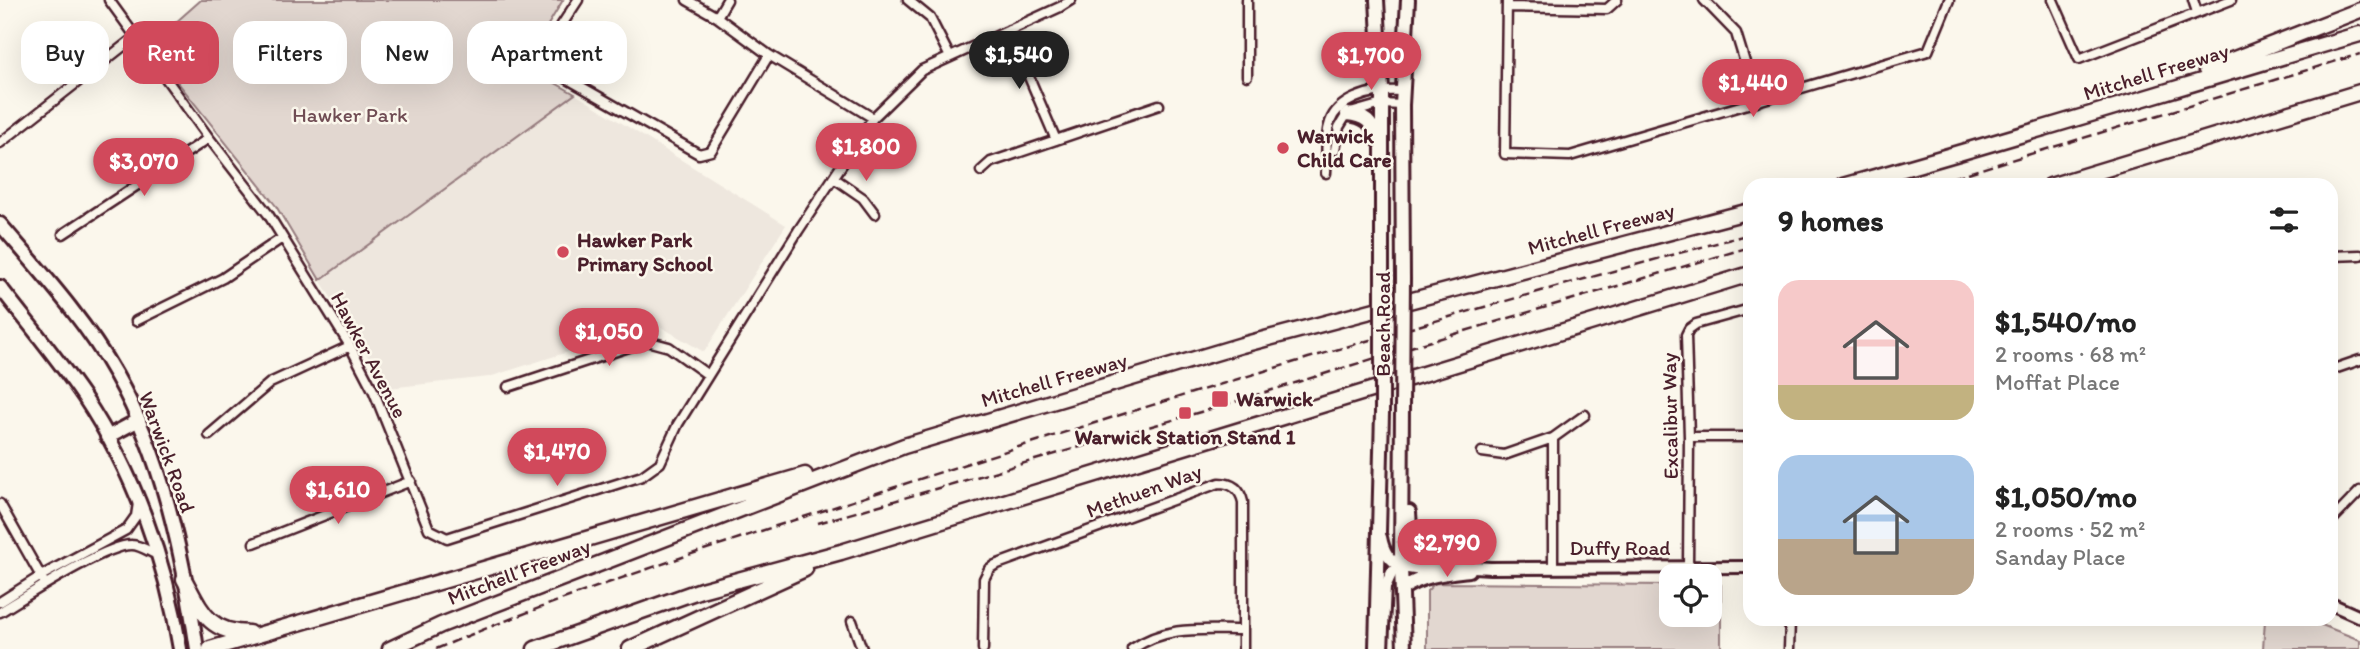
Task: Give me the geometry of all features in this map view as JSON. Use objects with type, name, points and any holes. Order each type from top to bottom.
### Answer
[{"type":"highway","points":[[2137,99],[2360,10]]},
{"type":"highway","name":"Mitchell Freeway","points":[[1872,178],[2360,34]]},
{"type":"highway","points":[[2076,178],[2358,93]]},
{"type":"highway","name":"Mitchell Freeway","points":[[390,649],[441,625],[904,446],[1242,345],[1743,213]]},
{"type":"highway","points":[[535,649],[701,590],[841,552],[1743,276]]},
{"type":"highway","points":[[210,649],[904,446]]},
{"type":"highway","points":[[630,649],[841,552]]},
{"type":"highway","points":[[184,579],[206,619],[233,632],[261,633]]},
{"type":"main road","name":"Beach Road","points":[[1376,649],[1382,413],[1382,90],[1377,0]]},
{"type":"main road","name":"Beach Road","points":[[1404,649],[1401,567],[1402,91],[1408,0]]},
{"type":"main road","points":[[1347,114],[1361,116],[1370,121],[1382,150]]},
{"type":"main road","name":"Warwick Road","points":[[0,224],[84,327],[117,376],[139,420],[160,478],[197,649]]},
{"type":"main road","name":"Warwick Road","points":[[0,287],[85,398],[107,437],[138,500],[158,555],[173,608],[180,649]]},
{"type":"main road","points":[[107,437],[139,420]]},
{"type":"main road","points":[[1402,445],[1412,543],[1424,562]]},
{"type":"main road","points":[[1379,523],[1383,549],[1401,567],[1392,572],[1385,587],[1382,649]]},
{"type":"main road","name":"Duffy Road","points":[[1401,567],[1412,562],[1424,562],[1490,568],[1659,567]]},
{"type":"main road","name":"Duffy Road","points":[[1401,567],[1412,570],[1490,568]]},
{"type":"main road","name":"Duffy Road","points":[[1722,567],[1743,567]]},
{"type":"main road","points":[[1402,589],[1419,579],[1469,570]]},
{"type":"main road","points":[[2338,607],[2360,617]]},
{"type":"street","name":"Hawker Avenue","points":[[109,0],[124,21]]},
{"type":"street","points":[[578,0],[548,46],[559,74],[699,154],[711,151],[769,55]]},
{"type":"street","points":[[687,0],[717,17],[769,55],[873,118]]},
{"type":"street","points":[[717,17],[727,0]]},
{"type":"street","points":[[908,0],[930,18],[950,57]]},
{"type":"street","points":[[1247,0],[1247,76]]},
{"type":"street","points":[[1617,0],[1607,9],[1507,3],[1505,154],[1570,156],[1927,51],[1949,0]]},
{"type":"street","points":[[1704,0],[1736,33],[1757,103]]},
{"type":"street","points":[[2053,0],[2079,59],[2231,0]]},
{"type":"street","points":[[2193,0],[2197,12]]},
{"type":"street","name":"Hawker Avenue","points":[[169,84],[268,214],[350,346],[374,392],[429,529],[447,538],[642,476],[660,463],[678,424],[708,374],[873,118],[922,70],[1065,1]]},
{"type":"street","points":[[1009,30],[1056,140]]},
{"type":"street","points":[[0,143],[123,46]]},
{"type":"street","points":[[1326,173],[1328,134],[1336,109],[1366,93],[1382,90],[1402,91]]},
{"type":"street","points":[[1335,150],[1339,127],[1347,114],[1382,104],[1402,105]]},
{"type":"street","points":[[981,172],[991,162],[1159,105]]},
{"type":"street","points":[[63,234],[209,138]]},
{"type":"street","points":[[834,178],[863,198],[874,214]]},
{"type":"street","points":[[136,321],[223,278],[282,238]]},
{"type":"street","points":[[2338,256],[2360,255]]},
{"type":"street","name":"Excalibur Way","points":[[1688,564],[1687,332],[1696,324],[1743,311]]},
{"type":"street","points":[[508,387],[647,341],[669,347],[708,374]]},
{"type":"street","points":[[209,435],[270,383],[350,346]]},
{"type":"street","points":[[2338,368],[2360,360]]},
{"type":"street","points":[[1482,452],[1504,455],[1553,438],[1585,415]]},
{"type":"street","points":[[1689,437],[1743,437]]},
{"type":"street","points":[[1553,438],[1553,568]]},
{"type":"street","points":[[254,543],[411,481]]},
{"type":"street","name":"Methuen Way","points":[[983,649],[984,583],[987,573],[995,565],[1219,483],[1235,487],[1242,499],[1243,649]]},
{"type":"street","points":[[2338,514],[2360,491]]},
{"type":"street","points":[[0,612],[43,580],[126,530],[136,516],[138,500]]},
{"type":"street","points":[[0,504],[43,580]]},
{"type":"street","points":[[0,602],[120,547],[132,545],[158,555]]},
{"type":"street","points":[[852,621],[862,649]]},
{"type":"street","points":[[1790,626],[1790,649]]},
{"type":"street","points":[[1132,649],[1145,640],[1171,631],[1243,630]]},
{"type":"shaded area","name":"Hawker Park Primary School","points":[[575,94],[786,225],[704,352],[656,324],[489,377],[388,388],[320,280]]},
{"type":"green space","name":"Hawker Park","points":[[201,0],[563,0],[550,21],[467,21],[467,84],[557,84],[575,94],[320,280],[276,206],[179,84],[219,84],[219,21],[177,21]]},
{"type":"green space","points":[[1435,583],[1659,585],[1659,627],[1721,627],[1721,649],[1427,649],[1427,591]]},
{"type":"green space","points":[[2265,626],[2324,626],[2360,640],[2360,649],[2263,649]]},
{"type":"railway","points":[[1951,178],[2360,54]]},
{"type":"railway","points":[[436,649],[656,566],[1096,423],[1422,325],[1743,236]]},
{"type":"railway","points":[[818,523],[1221,406],[1743,249]]},
{"type":"place","name":"Warwick Child Care","points":[[1283,148]]},
{"type":"place","name":"Hawker Park Primary School","points":[[563,252]]},
{"type":"place","name":"Warwick","points":[[1220,399]]},
{"type":"place","name":"Warwick Station Stand 1","points":[[1185,413]]}]
